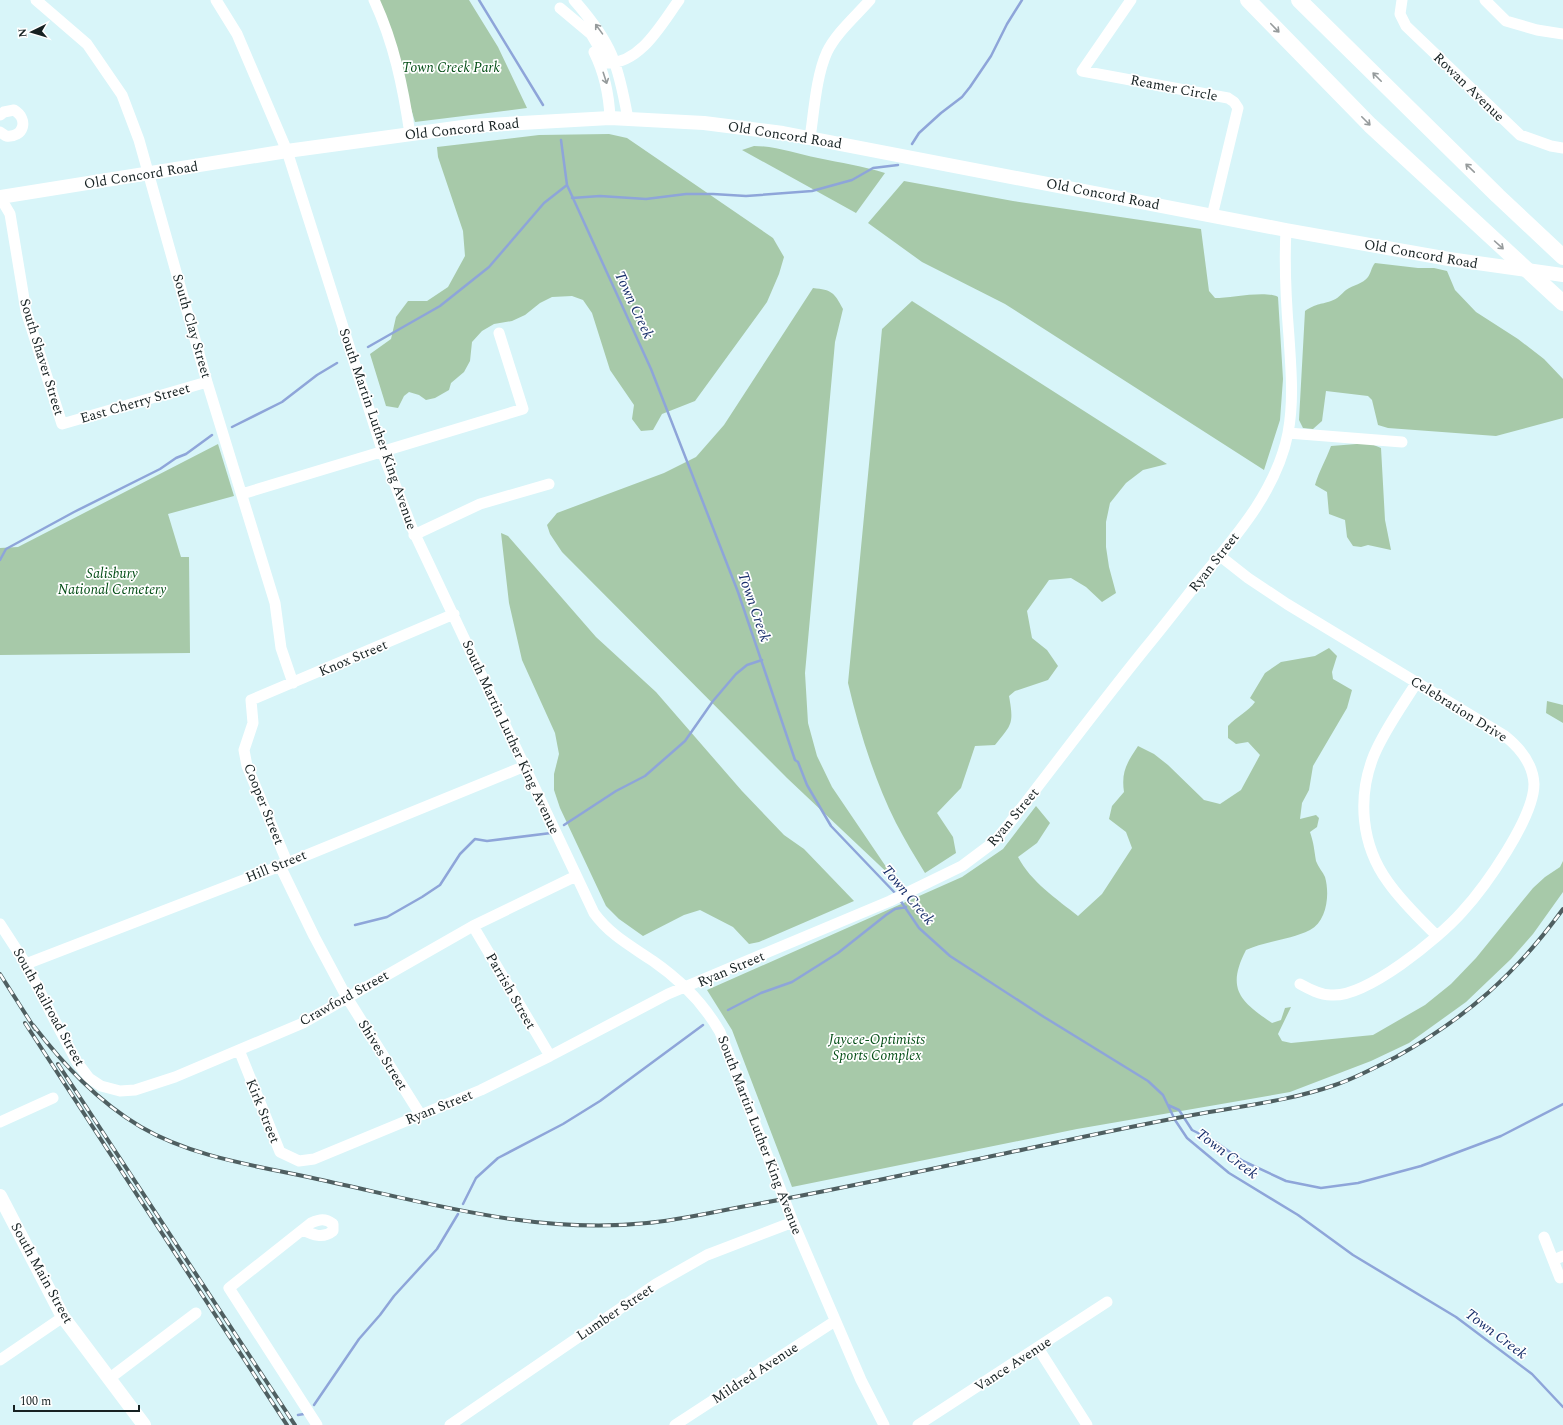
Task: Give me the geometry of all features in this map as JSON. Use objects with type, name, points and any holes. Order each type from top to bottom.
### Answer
[{"type":"highway","points":[[1248,0],[1370,125],[1470,219],[1563,303]]},
{"type":"highway","points":[[1299,0],[1498,196],[1563,257]]},
{"type":"main road","name":"Old Concord Road","points":[[0,197],[287,151],[410,134],[484,125],[610,118],[704,123],[810,138],[1286,230],[1449,259],[1563,275]]},
{"type":"main road","name":"South Main Street","points":[[0,1196],[63,1317],[144,1425]]},
{"type":"street","name":"South Clay Street","points":[[36,0],[86,44],[122,95],[149,174],[207,382],[275,603],[281,648],[293,683]]},
{"type":"street","name":"South Martin Luther King Avenue","points":[[216,0],[237,34],[287,151],[383,451],[414,535],[454,614],[590,906],[607,928],[661,967],[684,988],[709,1015],[724,1041],[793,1222],[861,1380],[884,1425]]},
{"type":"street","points":[[374,0],[394,51],[404,90],[410,134]]},
{"type":"street","points":[[574,0],[605,38],[621,78],[628,119]]},
{"type":"street","points":[[556,4],[591,34],[608,63],[616,63],[644,46],[679,0]]},
{"type":"street","points":[[810,138],[819,81],[827,53],[833,42],[870,0]]},
{"type":"street","name":"Reamer Circle","points":[[1131,0],[1082,71],[1228,98],[1234,102],[1238,108],[1212,216]]},
{"type":"street","name":"Rowan Avenue","points":[[1402,0],[1400,14],[1406,26],[1520,135],[1551,146],[1563,148]]},
{"type":"street","points":[[1485,0],[1506,21],[1537,30],[1563,34]]},
{"type":"street","points":[[556,4],[588,42],[599,62],[609,94],[610,118]]},
{"type":"street","points":[[0,115],[4,112],[14,110],[22,117],[24,122],[20,132],[16,135],[6,136],[0,132]]},
{"type":"street","name":"South Shaver Street","points":[[0,197],[10,214],[26,311],[62,424]]},
{"type":"street","name":"Ryan Street","points":[[299,1161],[314,1159],[481,1090],[653,1002],[890,901],[919,887],[962,866],[994,842],[1220,556],[1262,498],[1279,466],[1288,434],[1292,388],[1285,288],[1286,230]]},
{"type":"street","points":[[242,494],[523,409],[499,333]]},
{"type":"street","name":"East Cherry Street","points":[[62,424],[207,382]]},
{"type":"street","points":[[1288,434],[1402,442]]},
{"type":"street","points":[[414,535],[480,504],[549,484]]},
{"type":"street","name":"Celebration Drive","points":[[1220,556],[1248,578],[1287,604],[1505,736],[1516,745],[1526,758],[1534,783],[1533,795],[1522,823],[1492,873],[1462,913],[1437,936],[1392,970],[1367,985],[1346,993],[1331,995],[1313,991],[1300,984]]},
{"type":"street","name":"Knox Street","points":[[251,700],[454,614]]},
{"type":"street","points":[[1417,682],[1374,756],[1365,788],[1363,822],[1372,851],[1387,881],[1437,936]]},
{"type":"street","name":"Cooper Street","points":[[251,700],[253,722],[244,750],[247,766],[284,864],[314,936],[346,996]]},
{"type":"street","name":"Hill Street","points":[[26,964],[284,864],[525,766]]},
{"type":"street","name":"Crawford Street","points":[[101,1086],[120,1091],[135,1090],[175,1077],[302,1023],[346,996],[473,926],[576,876]]},
{"type":"street","name":"South Railroad Street","points":[[0,924],[26,964],[77,1062],[89,1078],[101,1086]]},
{"type":"street","name":"Parrish Street","points":[[473,926],[550,1056]]},
{"type":"street","name":"Shives Street","points":[[346,996],[420,1114]]},
{"type":"street","name":"Kirk Street","points":[[238,1050],[280,1152],[299,1161]]},
{"type":"street","points":[[0,1122],[53,1098]]},
{"type":"street","name":"Lumber Street","points":[[450,1425],[656,1284],[686,1266],[707,1255],[793,1222]]},
{"type":"street","points":[[305,1228],[229,1288],[317,1425]]},
{"type":"street","points":[[1544,1237],[1558,1258],[1560,1278]]},
{"type":"street","name":"Vance Avenue","points":[[918,1425],[1107,1302]]},
{"type":"street","points":[[110,1378],[196,1313]]},
{"type":"street","points":[[0,1360],[63,1317]]},
{"type":"street","name":"Mildred Avenue","points":[[679,1424],[835,1321]]},
{"type":"street","points":[[1038,1348],[1087,1425]]},
{"type":"green space","name":"Town Creek Park","points":[[373,0],[469,0],[498,47],[527,108],[415,122],[394,51]]},
{"type":"green space","points":[[609,134],[627,138],[773,238],[784,257],[779,274],[767,302],[695,401],[662,414],[653,430],[641,431],[632,419],[634,405],[610,370],[592,313],[583,300],[572,296],[552,297],[540,303],[525,315],[512,321],[494,324],[482,331],[472,342],[470,361],[464,372],[451,383],[449,390],[435,398],[426,400],[419,395],[409,392],[404,396],[398,408],[386,406],[370,354],[391,339],[396,317],[408,301],[427,301],[448,287],[465,256],[463,231],[438,157],[437,147],[539,135]]},
{"type":"green space","points":[[754,146],[778,149],[860,166],[885,173],[856,213],[742,150]]},
{"type":"green space","points":[[904,181],[1013,201],[1201,229],[1209,291],[1215,298],[1257,294],[1278,297],[1283,379],[1280,420],[1264,470],[1005,304],[922,262],[868,223]]},
{"type":"green space","points":[[1375,263],[1418,268],[1434,268],[1447,271],[1455,290],[1476,312],[1518,339],[1544,359],[1563,379],[1563,418],[1496,436],[1388,428],[1378,425],[1372,400],[1368,396],[1326,391],[1322,421],[1313,429],[1303,428],[1299,420],[1305,311],[1315,305],[1338,298],[1346,290],[1366,279]]},
{"type":"green space","points":[[813,288],[828,291],[835,295],[843,309],[835,342],[805,673],[808,723],[817,756],[832,787],[895,880],[787,778],[562,552],[550,534],[547,525],[557,513],[664,473],[696,457],[724,425]]},
{"type":"green space","points":[[912,301],[1167,464],[1143,470],[1126,483],[1110,503],[1106,522],[1106,547],[1109,567],[1116,593],[1102,602],[1086,587],[1071,578],[1049,580],[1027,611],[1032,638],[1047,650],[1058,666],[1048,680],[1015,691],[1009,696],[1011,713],[1010,723],[995,745],[975,746],[961,788],[937,813],[953,837],[956,853],[925,873],[896,823],[874,772],[857,719],[848,683],[882,329]]},
{"type":"green space","points":[[1369,443],[1381,448],[1385,520],[1391,550],[1368,545],[1361,547],[1353,546],[1347,537],[1345,520],[1329,514],[1327,492],[1315,485],[1331,446]]},
{"type":"green space","name":"Salisbury National Cemetery","points":[[218,444],[234,496],[168,514],[181,557],[189,557],[190,653],[0,655],[0,548],[18,547]]},
{"type":"green space","points":[[501,533],[508,536],[596,637],[656,692],[742,791],[784,835],[804,849],[854,901],[759,942],[749,944],[733,927],[700,910],[684,915],[643,936],[619,919],[606,906],[560,808],[554,790],[554,774],[559,754],[555,733],[522,660],[509,603]]},
{"type":"green space","name":"Jaycee-Optimists Sports Complex","points":[[1329,648],[1337,656],[1332,672],[1333,679],[1352,690],[1347,708],[1313,766],[1309,790],[1302,803],[1300,819],[1316,815],[1319,818],[1317,827],[1310,832],[1316,861],[1325,877],[1327,891],[1326,906],[1324,914],[1316,926],[1310,930],[1246,950],[1240,963],[1237,975],[1237,984],[1244,1001],[1272,1023],[1281,1020],[1285,1008],[1291,1007],[1278,1034],[1282,1041],[1291,1043],[1373,1035],[1425,1005],[1451,984],[1476,958],[1533,888],[1545,877],[1560,867],[1563,861],[1563,892],[1533,934],[1511,959],[1466,1002],[1409,1043],[1371,1061],[1290,1092],[1077,1129],[792,1187],[732,1030],[707,990],[962,877],[1003,849],[1036,806],[1050,823],[1037,843],[1018,857],[1023,866],[1037,882],[1078,916],[1102,894],[1132,848],[1126,832],[1109,819],[1112,806],[1124,792],[1124,773],[1138,746],[1154,754],[1168,765],[1204,800],[1220,804],[1241,790],[1260,755],[1248,742],[1236,744],[1228,738],[1228,726],[1249,709],[1255,702],[1250,698],[1265,673],[1281,662],[1315,656]]},
{"type":"green space","points":[[1547,701],[1563,705],[1563,723],[1546,713]]},
{"type":"waterway","name":"Town Creek","points":[[479,0],[543,105]]},
{"type":"waterway","points":[[912,144],[919,133],[941,113],[962,97],[970,87],[991,56],[1007,24],[1022,0]]},
{"type":"waterway","name":"Town Creek","points":[[561,140],[567,185],[651,369],[738,592],[795,760],[798,762],[807,785],[831,826],[896,894]]},
{"type":"waterway","points":[[572,198],[600,196],[646,199],[686,194],[746,196],[812,191],[852,180],[873,168],[898,165]]},
{"type":"waterway","points":[[368,347],[440,306],[489,267],[544,203],[567,185]]},
{"type":"waterway","points":[[232,427],[282,402],[317,375],[337,363]]},
{"type":"waterway","points":[[0,560],[6,549],[74,512],[160,469],[176,458],[186,454],[212,435]]},
{"type":"waterway","points":[[564,825],[616,791],[645,776],[685,741],[713,701],[736,674],[747,665],[762,660]]},
{"type":"waterway","points":[[355,925],[387,917],[440,885],[460,854],[475,839],[487,841],[551,833]]},
{"type":"waterway","name":"Town Creek","points":[[900,900],[919,928],[950,956],[1044,1017],[1148,1081],[1163,1095],[1175,1120],[1187,1138],[1229,1173],[1298,1215],[1353,1255],[1456,1317],[1532,1374],[1563,1407]]},
{"type":"waterway","points":[[728,1010],[761,993],[792,982],[838,953],[895,909],[906,907]]},
{"type":"waterway","points":[[463,1204],[476,1178],[498,1158],[563,1124],[600,1101],[703,1025]]},
{"type":"waterway","points":[[1168,1105],[1179,1110],[1192,1130],[1214,1141],[1243,1161],[1286,1181],[1321,1188],[1358,1183],[1421,1166],[1501,1136],[1563,1104]]},
{"type":"waterway","points":[[314,1405],[359,1339],[394,1296],[437,1249],[458,1214]]},
{"type":"waterway","points":[[298,1415],[304,1414]]},
{"type":"railway","points":[[33,1025],[69,1068],[110,1106],[125,1117],[161,1138],[205,1154],[480,1214],[563,1224],[605,1225],[647,1223],[684,1218],[847,1187],[1133,1126],[1303,1095],[1335,1085],[1358,1076],[1396,1057],[1445,1027],[1488,993],[1508,974],[1527,954],[1563,909]]},
{"type":"railway","points":[[0,974],[35,1029]]},
{"type":"railway","points":[[25,1023],[287,1425]]},
{"type":"railway","points":[[58,1064],[295,1425]]}]
